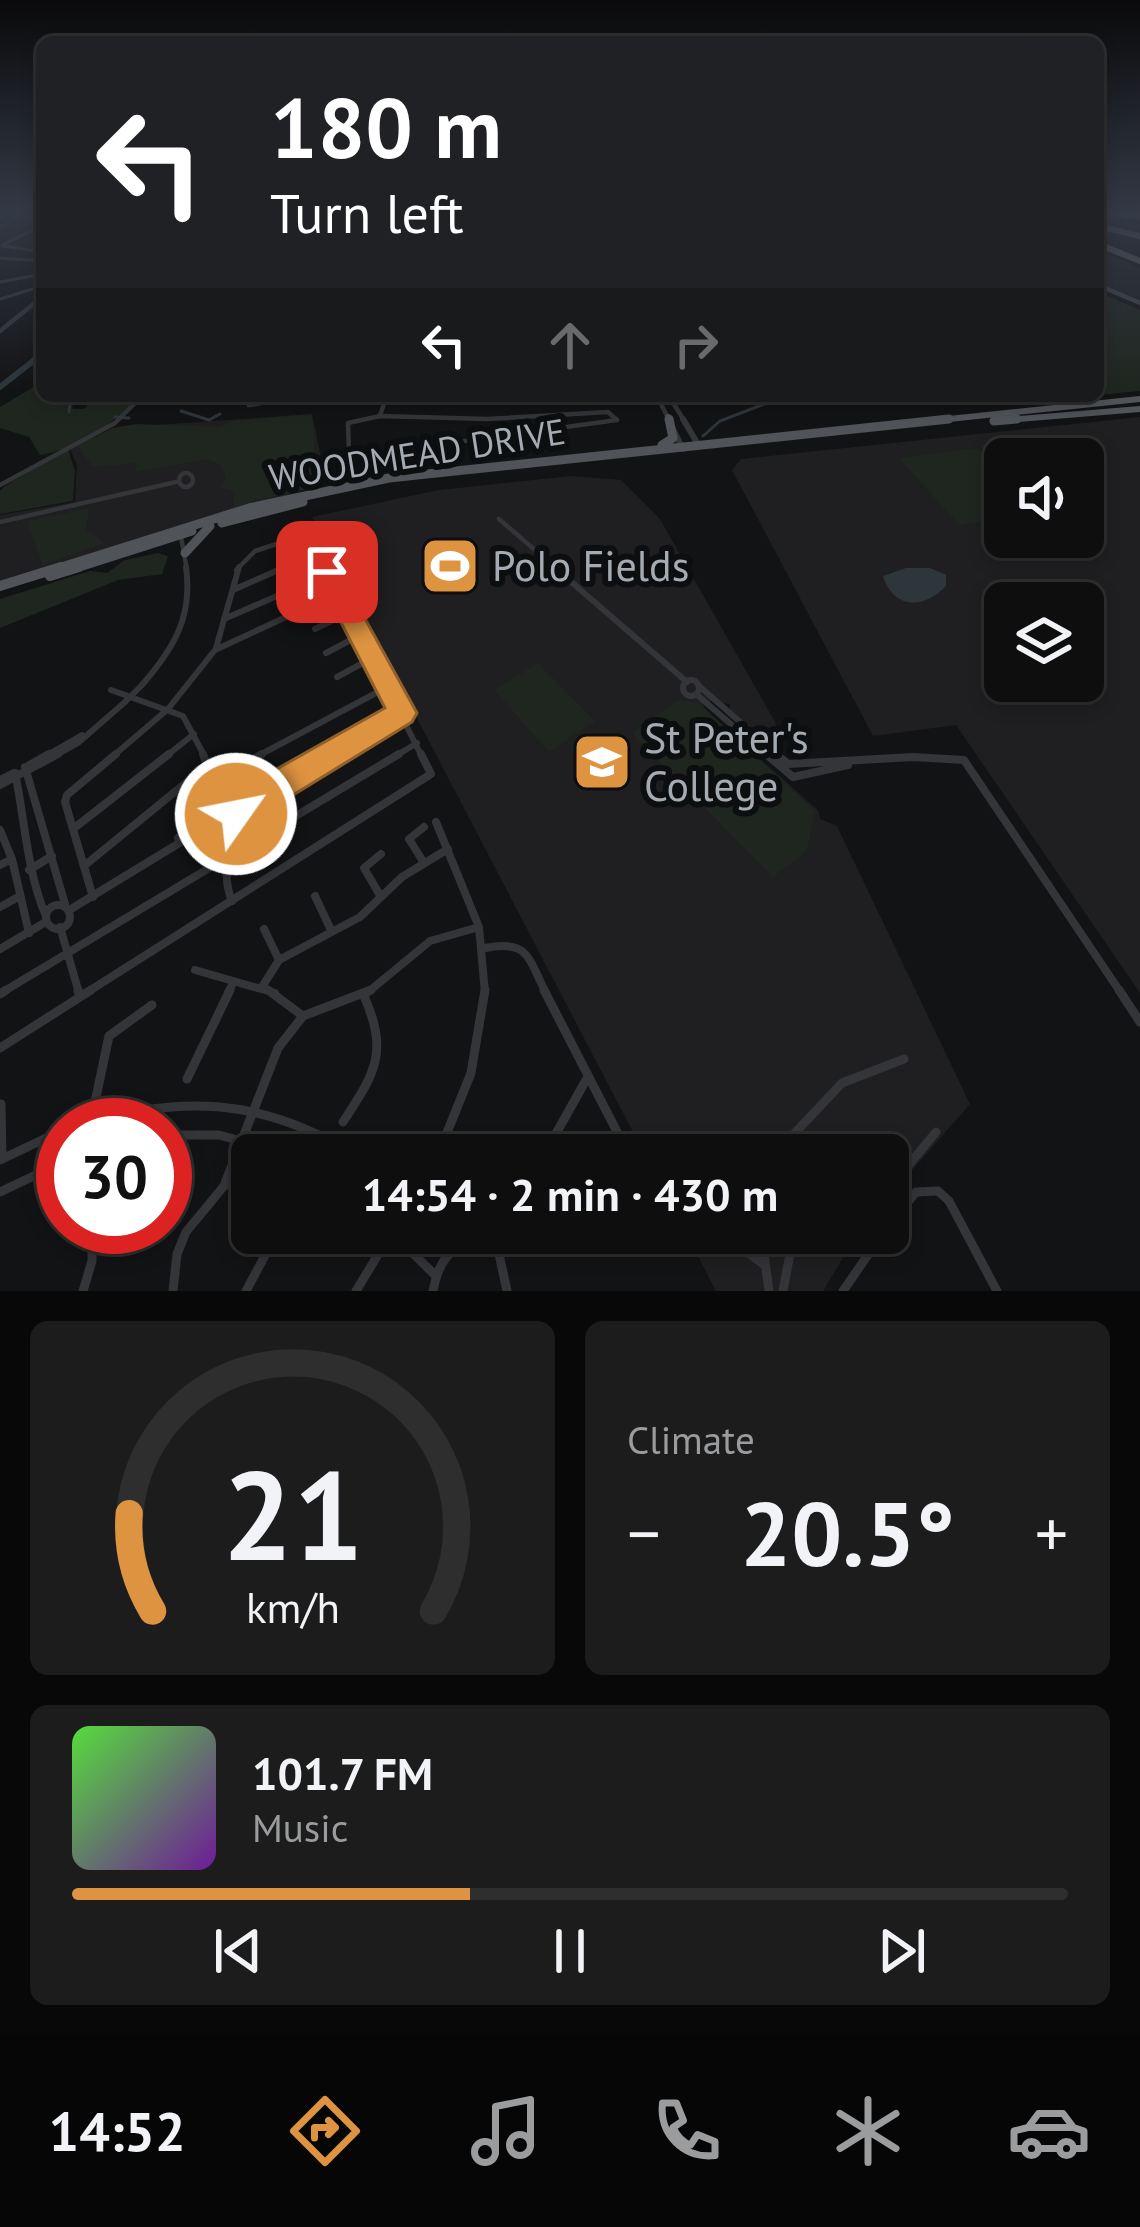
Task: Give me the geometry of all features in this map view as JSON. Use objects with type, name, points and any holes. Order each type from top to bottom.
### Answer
[{"type":"main road","points":[[1104,288],[1140,303]]},
{"type":"main road","name":"WOODMEAD DRIVE","points":[[699,446],[1140,399]]},
{"type":"main road","name":"WOODMEAD DRIVE","points":[[0,589],[180,531],[388,478],[652,448],[1140,409]]},
{"type":"main road","points":[[652,448],[673,438],[668,417]]},
{"type":"main road","name":"WOODMEAD DRIVE","points":[[180,531],[402,481],[683,447]]},
{"type":"main road","points":[[184,553],[210,526]]},
{"type":"street","points":[[0,282],[36,283]]},
{"type":"street","points":[[0,299],[36,285]]},
{"type":"street","points":[[0,331],[36,303]]},
{"type":"street","points":[[1,485],[118,420],[136,402]]},
{"type":"street","points":[[380,416],[385,402]]},
{"type":"street","points":[[660,402],[683,447]]},
{"type":"street","points":[[673,402],[699,446]]},
{"type":"street","points":[[608,412],[617,419],[601,425],[350,455],[348,423],[380,416],[487,419],[608,412]]},
{"type":"street","points":[[0,519],[176,482]]},
{"type":"street","points":[[499,519],[784,762],[852,764]]},
{"type":"street","points":[[0,783],[78,743],[142,686],[172,646],[189,610],[191,591],[180,531]]},
{"type":"street","points":[[93,897],[67,795],[168,709],[215,650],[236,570],[243,560],[308,534],[318,551],[233,590]]},
{"type":"street","points":[[0,1048],[429,777],[431,770],[334,578],[324,573],[224,619]]},
{"type":"street","points":[[215,650],[340,591]]},
{"type":"street","points":[[316,629],[351,611]]},
{"type":"street","points":[[326,652],[362,634]]},
{"type":"street","points":[[338,677],[374,658]]},
{"type":"street","points":[[214,784],[233,769],[388,686]]},
{"type":"street","points":[[111,690],[183,716],[194,734],[241,835],[224,876],[232,901]]},
{"type":"street","points":[[697,690],[793,777],[908,757],[964,760],[1140,1022]]},
{"type":"street","points":[[171,844],[402,713]]},
{"type":"street","points":[[73,830],[194,734]]},
{"type":"street","points":[[0,994],[417,742]]},
{"type":"street","points":[[84,866],[209,764]]},
{"type":"street","points":[[26,770],[41,834],[53,855],[68,907],[60,927],[80,997]]},
{"type":"street","points":[[15,775],[30,841],[29,870],[36,901],[48,928],[60,927]]},
{"type":"street","points":[[0,950],[68,907],[129,878],[225,796]]},
{"type":"street","points":[[436,822],[484,948],[481,1035],[464,1102],[448,1134]]},
{"type":"street","points":[[424,827],[409,839],[424,862]]},
{"type":"street","points":[[0,830],[12,859],[29,932]]},
{"type":"street","points":[[30,841],[41,834]]},
{"type":"street","points":[[262,987],[280,960],[330,928],[360,917],[424,862],[448,849]]},
{"type":"street","points":[[381,854],[364,868],[381,897]]},
{"type":"street","points":[[29,870],[53,855]]},
{"type":"street","points":[[0,866],[12,859]]},
{"type":"street","points":[[0,907],[20,896]]},
{"type":"street","points":[[314,896],[330,928]]},
{"type":"street","points":[[246,1134],[278,1048],[304,1016],[364,996],[421,947],[479,927]]},
{"type":"street","points":[[264,929],[280,960]]},
{"type":"street","points":[[484,948],[511,943],[523,949],[618,1134]]},
{"type":"street","points":[[195,970],[232,985],[262,987],[288,997],[304,1016]]},
{"type":"street","points":[[187,1079],[232,985]]},
{"type":"street","points":[[344,1122],[374,1074],[381,1053],[380,1033],[364,996]]},
{"type":"street","points":[[96,1098],[109,1036],[152,1005]]},
{"type":"street","points":[[794,1134],[842,1083],[904,1059]]},
{"type":"street","points":[[556,1134],[587,1077]]},
{"type":"street","points":[[1,1104],[1,1160],[36,1143]]},
{"type":"street","points":[[192,1105],[256,1108],[321,1134]]},
{"type":"street","points":[[909,1165],[936,1132]]},
{"type":"street","points":[[192,1136],[231,1137]]},
{"type":"street","points":[[173,1291],[177,1254],[186,1232],[224,1186],[231,1170]]},
{"type":"street","points":[[0,1192],[36,1175]]},
{"type":"street","points":[[909,1201],[916,1192],[938,1191],[949,1202],[997,1291]]},
{"type":"street","points":[[83,1291],[92,1254]]},
{"type":"street","points":[[246,1291],[266,1254]]},
{"type":"street","points":[[356,1291],[379,1254]]},
{"type":"street","points":[[413,1254],[436,1276]]},
{"type":"street","points":[[433,1291],[449,1254]]},
{"type":"street","points":[[497,1254],[506,1269],[507,1291]]},
{"type":"street","points":[[750,1254],[763,1264]]},
{"type":"street","points":[[762,1254],[769,1291]]},
{"type":"street","points":[[783,1291],[790,1254]]},
{"type":"street","points":[[843,1291],[868,1254]]},
{"type":"shaded area","points":[[1104,272],[1140,272],[1140,300],[1104,286]]},
{"type":"shaded area","points":[[1104,295],[1140,310],[1140,391],[1104,394]]},
{"type":"shaded area","points":[[36,386],[36,402],[71,402],[73,409],[84,409],[90,402],[133,402],[94,433],[40,455],[29,437],[0,428],[0,407]]},
{"type":"shaded area","points":[[312,414],[326,483],[0,586],[0,515],[75,502],[77,466],[70,448],[113,428]]},
{"type":"shaded area","points":[[312,414],[317,485],[234,507],[234,491],[220,487],[226,478],[221,465],[207,459],[136,472],[135,463],[93,467],[78,446],[113,428],[137,424],[219,427],[233,421]]},
{"type":"shaded area","points":[[1140,417],[1140,993],[956,725],[873,736],[732,470],[741,459]]},
{"type":"shaded area","points":[[977,448],[984,454],[984,521],[959,525],[899,458]]},
{"type":"shaded area","points":[[68,449],[75,471],[73,501],[0,514],[0,491],[5,486]]},
{"type":"shaded area","name":"St Peter's College","points":[[571,476],[621,480],[660,519],[775,722],[781,744],[767,742],[730,710],[730,704],[716,697],[702,708],[818,810],[820,819],[837,826],[970,1104],[909,1174],[909,1134],[634,1134],[312,517],[439,490]]},
{"type":"shaded area","points":[[89,508],[86,529],[104,543],[43,565],[27,521]]},
{"type":"shaded area","points":[[158,553],[168,556],[162,574],[118,580],[0,628],[0,599],[90,571],[107,573],[125,560]]},
{"type":"shaded area","points":[[906,568],[930,568],[946,575],[946,586],[919,602],[902,600],[883,576]]},
{"type":"shaded area","points":[[538,663],[595,721],[549,752],[494,690]]},
{"type":"shaded area","points":[[680,699],[700,704],[815,811],[807,851],[773,877],[635,737],[634,731]]},
{"type":"shaded area","points":[[697,1254],[845,1254],[823,1291],[716,1291]]},
{"type":"waterway","points":[[0,387],[36,359]]},
{"type":"waterway","points":[[66,402],[69,412]]},
{"type":"waterway","points":[[248,406],[272,402]]},
{"type":"waterway","points":[[703,436],[720,421],[769,402]]},
{"type":"waterway","points":[[181,411],[209,420],[220,414]]},
{"type":"waterway","points":[[115,417],[129,418]]},
{"type":"place","name":"Polo Fields","points":[[450,566]]},
{"type":"place","name":"St Peter's College","points":[[602,762]]},
{"type":"route","points":[[236,814],[238,808],[402,713],[338,585],[327,572]]}]
